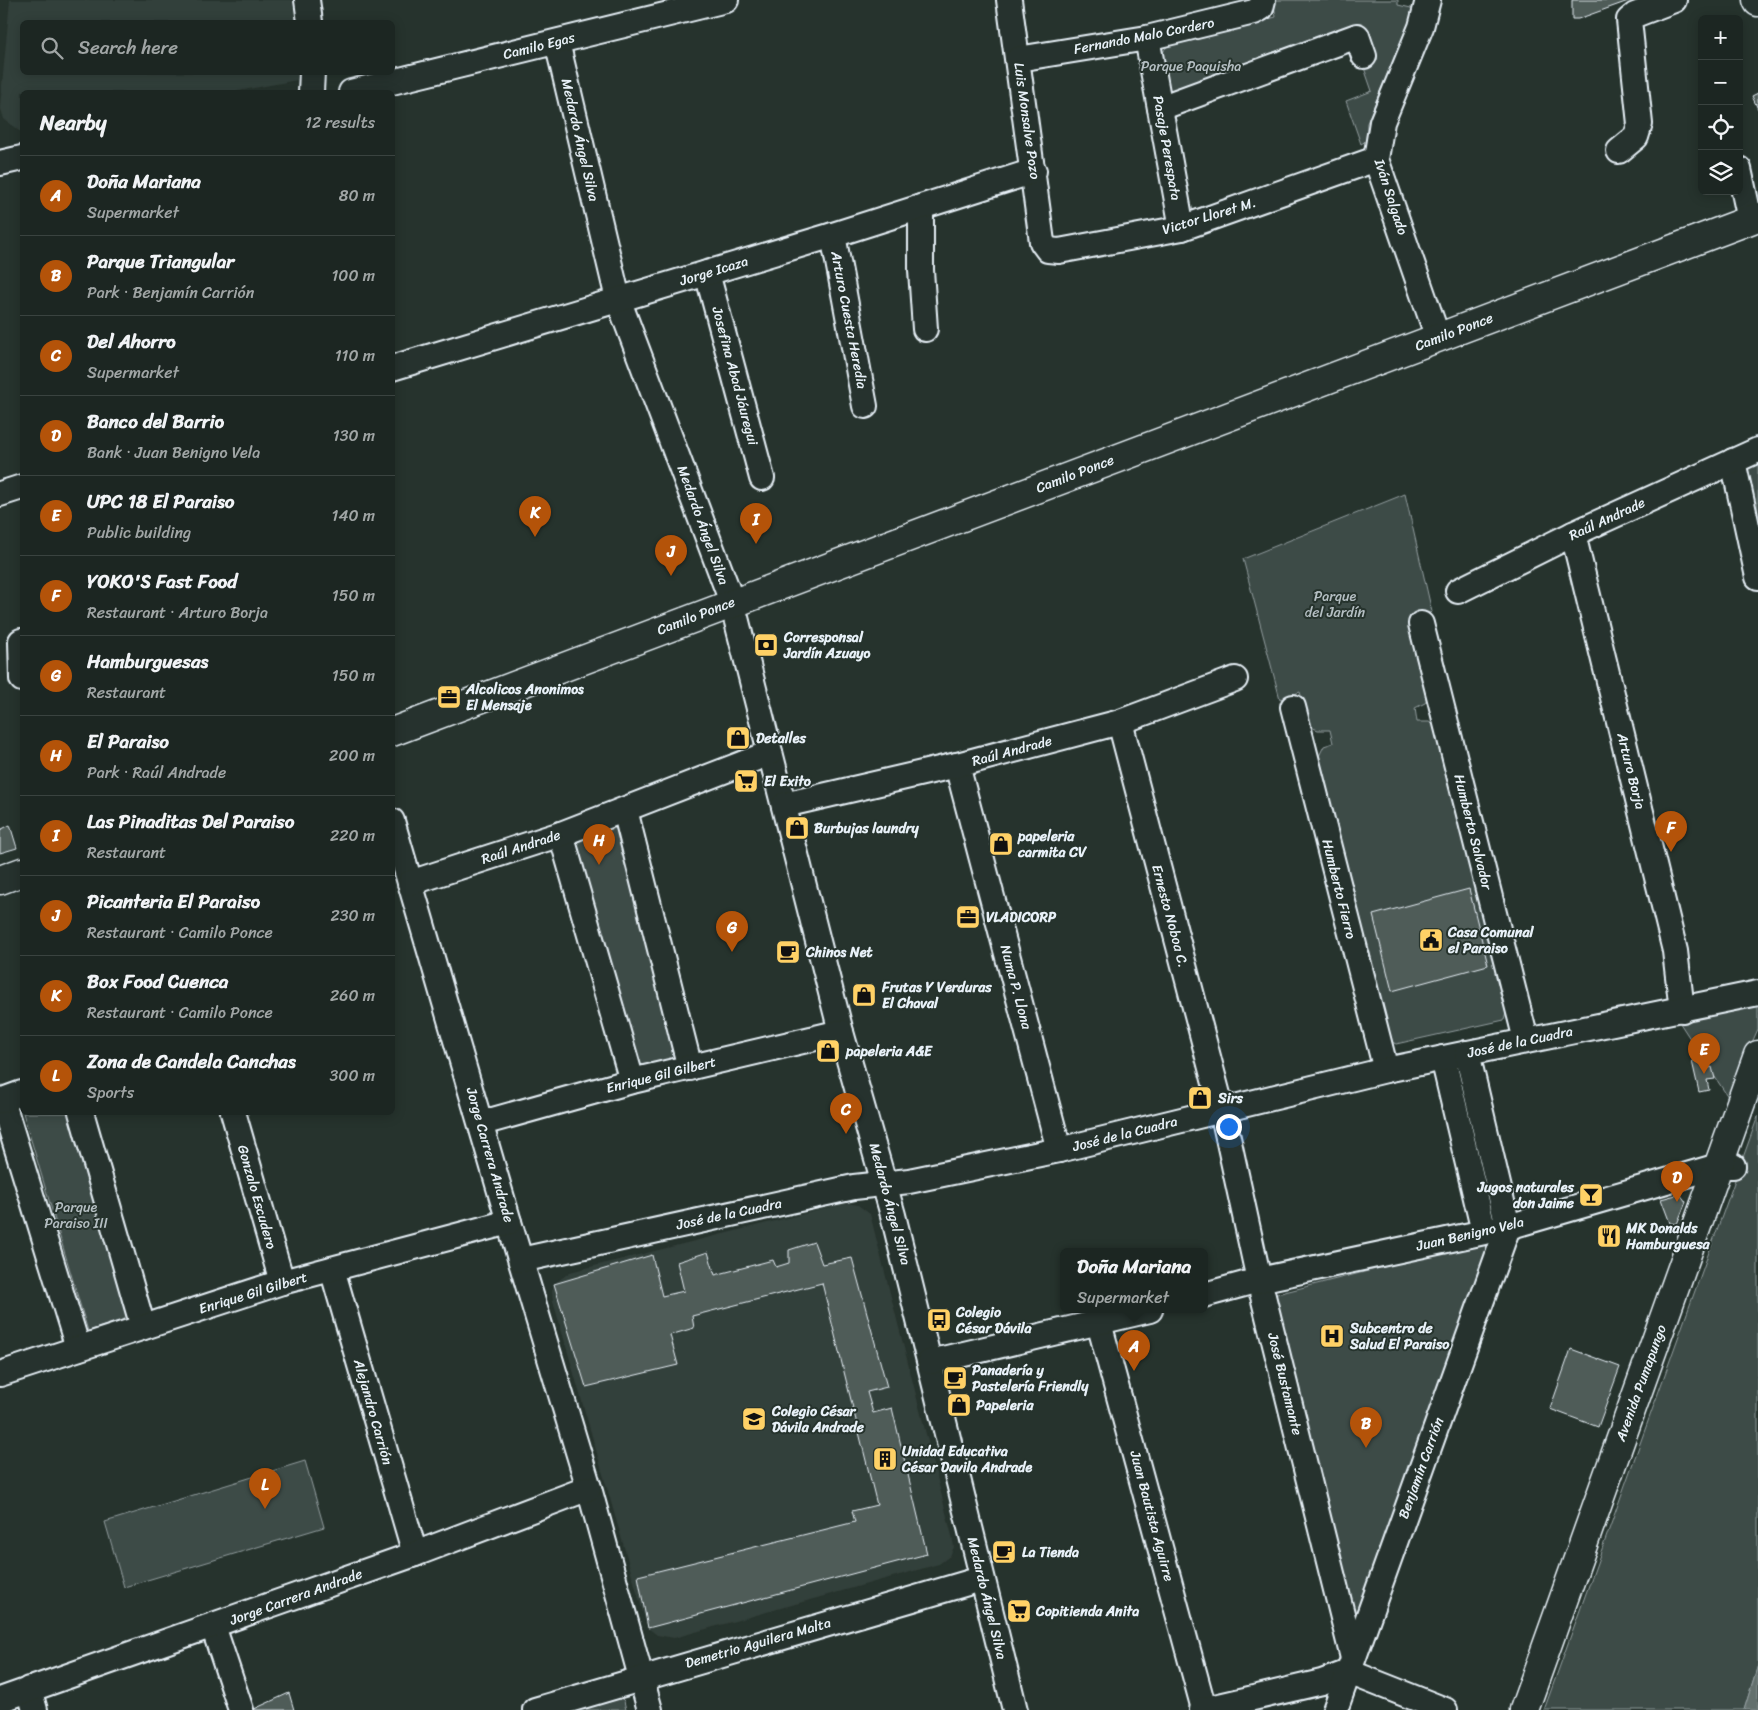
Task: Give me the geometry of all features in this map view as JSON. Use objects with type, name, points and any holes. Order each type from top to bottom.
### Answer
[{"type":"street","points":[[307,0],[310,20]]},
{"type":"street","name":"Camilo Egas","points":[[359,90],[726,0]]},
{"type":"street","name":"Luis Monsalve Pozo","points":[[1009,0],[1034,172],[1042,242]]},
{"type":"street","name":"Fernando Malo Cordero","points":[[1018,59],[1147,38],[1254,12],[1261,8],[1263,0]]},
{"type":"street","name":"Iván Salgado","points":[[1428,0],[1421,27],[1382,122],[1376,159],[1438,338]]},
{"type":"street","points":[[1619,151],[1636,137],[1640,124],[1629,20],[1635,15],[1674,0]]},
{"type":"street","points":[[1160,108],[1357,36],[1364,56]]},
{"type":"street","name":"Pasaje Perespata","points":[[1147,38],[1182,228]]},
{"type":"street","name":"Medardo Ángel Silva","points":[[557,42],[618,299],[732,602],[841,1032],[885,1184],[930,1362],[981,1579],[1015,1710]]},
{"type":"street","points":[[311,90],[312,75]]},
{"type":"street","points":[[0,163],[20,158]]},
{"type":"street","name":"Victor Lloret M.","points":[[1042,242],[1048,250],[1059,252],[1182,228],[1376,159]]},
{"type":"street","name":"Jorge Icaza","points":[[395,367],[833,235],[1034,172]]},
{"type":"street","points":[[1743,182],[1754,219]]},
{"type":"street","points":[[921,207],[921,270],[925,329]]},
{"type":"street","name":"Camilo Ponce","points":[[395,731],[732,602],[1754,219]]},
{"type":"street","name":"Arturo Cuesta Heredia","points":[[833,235],[865,406]]},
{"type":"street","name":"Josefina Abad Jáuregui","points":[[707,273],[762,478]]},
{"type":"street","name":"Raúl Andrade","points":[[1458,592],[1573,534],[1758,450]]},
{"type":"street","points":[[1733,462],[1758,577]]},
{"type":"street","points":[[0,494],[20,488]]},
{"type":"street","name":"Arturo Borja","points":[[1573,534],[1675,951],[1682,1010]]},
{"type":"street","name":"Humberto Salvador","points":[[1421,624],[1526,1040]]},
{"type":"street","name":"Raúl Andrade","points":[[784,805],[957,765],[1120,722],[1235,679]]},
{"type":"street","name":"Humberto Fierro","points":[[1293,707],[1386,1070]]},
{"type":"street","name":"Ernesto Noboa C.","points":[[1120,722],[1222,1110]]},
{"type":"street","name":"Raúl Andrade","points":[[410,883],[560,834],[770,753]]},
{"type":"street","name":"Numa P. Llona","points":[[957,765],[1059,1150]]},
{"type":"street","points":[[625,810],[690,1068]]},
{"type":"street","name":"Jorge Carrera Andrade","points":[[395,831],[482,1123],[509,1222],[590,1488],[650,1710]]},
{"type":"street","points":[[560,834],[632,1081]]},
{"type":"street","points":[[0,880],[20,873]]},
{"type":"street","name":"José de la Cuadra","points":[[521,1260],[854,1187],[885,1184],[1059,1150],[1386,1070],[1758,993]]},
{"type":"street","name":"Enrique Gil Gilbert","points":[[482,1123],[632,1081],[841,1032]]},
{"type":"street","points":[[1467,1053],[1508,1227]]},
{"type":"street","name":"Avenida Pumapungo","points":[[1524,1710],[1726,1166],[1758,1055]]},
{"type":"street","points":[[1444,1058],[1484,1232]]},
{"type":"street","points":[[8,1098],[78,1348]]},
{"type":"street","name":"José Bustamante","points":[[1222,1110],[1351,1665]]},
{"type":"street","points":[[82,1115],[143,1327]]},
{"type":"street","name":"Gonzalo Escudero","points":[[234,1115],[282,1282]]},
{"type":"street","name":"Juan Benigno Vela","points":[[1208,1294],[1260,1280],[1508,1227],[1726,1166]]},
{"type":"street","name":"Enrique Gil Gilbert","points":[[0,1374],[282,1282],[509,1222]]},
{"type":"street","name":"Benjamín Carrión","points":[[1335,1710],[1508,1227]]},
{"type":"street","name":"Alejandro Carrión","points":[[332,1269],[415,1554]]},
{"type":"street","points":[[930,1362],[1138,1313]]},
{"type":"street","name":"Juan Bautista Aguirre","points":[[1099,1323],[1203,1710]]},
{"type":"street","name":"Jorge Carrera Andrade","points":[[0,1700],[32,1700],[213,1626],[415,1554],[590,1488]]},
{"type":"street","name":"Demetrio Aguilera Malta","points":[[535,1710],[640,1677],[981,1579]]},
{"type":"street","points":[[213,1626],[242,1710]]},
{"type":"street","points":[[1203,1710],[1322,1682],[1351,1665],[1446,1710]]},
{"type":"shaded area","points":[[10,0],[292,0],[296,20],[20,20],[20,75],[298,75],[297,80],[244,90],[20,90],[20,131],[4,119],[0,106]]},
{"type":"shaded area","name":"Colegio César Dávila Andrade","points":[[847,1203],[858,1205],[870,1214],[954,1547],[950,1556],[939,1564],[674,1638],[657,1635],[648,1628],[643,1613],[553,1301],[552,1291],[554,1284],[570,1272]]},
{"type":"shaded area","points":[[1758,1665],[1758,1710],[1744,1710]]},
{"type":"green space","name":"Parque Paquisha","points":[[1273,0],[1398,0],[1398,5],[1411,8],[1413,12],[1367,123],[1366,141],[1361,144],[1346,101],[1372,91],[1362,62],[1369,58],[1357,24],[1268,54],[1269,67],[1168,101],[1161,63],[1162,56],[1169,45],[1276,17]]},
{"type":"green space","points":[[1758,460],[1758,516],[1746,466]]},
{"type":"green space","name":"Parque del Jardín","points":[[1405,494],[1432,612],[1410,619],[1429,696],[1425,703],[1415,708],[1417,722],[1429,722],[1436,726],[1507,1010],[1504,1020],[1396,1044],[1388,1040],[1319,756],[1324,746],[1333,743],[1330,730],[1318,730],[1311,727],[1300,692],[1280,699],[1243,559]]},
{"type":"green space","points":[[609,827],[615,828],[622,838],[674,1057],[673,1060],[640,1068],[575,845],[578,838]]},
{"type":"green space","points":[[1758,999],[1758,1029],[1728,1097],[1674,1014]]},
{"type":"green space","name":"Parque Paraiso III","points":[[24,1115],[69,1115],[129,1318],[88,1331]]},
{"type":"green space","points":[[1758,1116],[1758,1665],[1744,1710],[1544,1710]]},
{"type":"green space","points":[[1491,1240],[1359,1613],[1350,1612],[1273,1295]]},
{"type":"green space","points":[[305,1461],[324,1527],[124,1587],[105,1522]]},
{"type":"green space","points":[[620,1697],[624,1701],[626,1710],[557,1710]]},
{"type":"building","points":[[1572,0],[1631,0],[1578,19],[1572,19]]},
{"type":"building","points":[[1758,93],[1758,109],[1752,96]]},
{"type":"building","points":[[10,825],[17,848],[0,853],[0,830]]},
{"type":"building","name":"Casa Comunal el Paraiso","points":[[1469,889],[1488,965],[1392,991],[1373,915]]},
{"type":"building","points":[[1703,1058],[1705,1069],[1712,1067],[1715,1079],[1707,1080],[1709,1090],[1699,1092],[1692,1061]]},
{"type":"building","points":[[1680,1194],[1686,1202],[1677,1224],[1670,1223],[1661,1199]]},
{"type":"building","name":"Unidad Educativa César Davila Andrade","points":[[814,1242],[822,1264],[852,1258],[887,1387],[867,1392],[873,1413],[892,1408],[927,1554],[648,1628],[638,1576],[855,1522],[852,1511],[877,1505],[822,1283],[692,1316],[694,1328],[670,1335],[678,1365],[586,1387],[554,1284],[652,1255],[662,1296],[684,1291],[677,1262],[708,1252],[715,1275],[773,1260],[776,1267],[789,1263],[789,1250]]},
{"type":"building","points":[[1571,1349],[1620,1367],[1598,1427],[1550,1409]]},
{"type":"building","points":[[289,1693],[294,1710],[252,1710]]},
{"type":"place","name":"Box Food Cuenca","points":[[535,537]]},
{"type":"place","name":"Las Pinaditas Del Paraiso","points":[[756,544]]},
{"type":"place","name":"Picanteria El Paraiso","points":[[671,576]]},
{"type":"place","name":"Corresponsal Jardín Azuayo","points":[[766,645]]},
{"type":"place","name":"Alcolicos Anonimos El Mensaje","points":[[449,697]]},
{"type":"place","name":"Detalles","points":[[738,738]]},
{"type":"place","name":"El Exito","points":[[746,781]]},
{"type":"place","name":"Burbujas laundry","points":[[797,828]]},
{"type":"place","name":"papeleria carmita CV","points":[[1001,844]]},
{"type":"place","name":"YOKO'S Fast Food","points":[[1671,852]]},
{"type":"place","name":"El Paraiso","points":[[599,865]]},
{"type":"place","name":"VLADICORP","points":[[968,917]]},
{"type":"place","name":"Casa Comunal el Paraiso","points":[[1431,940]]},
{"type":"place","name":"Hamburguesas","points":[[732,952]]},
{"type":"place","name":"Chinos Net","points":[[788,952]]},
{"type":"place","name":"Frutas Y Verduras El Chaval","points":[[864,995]]},
{"type":"place","name":"papeleria A&E","points":[[828,1051]]},
{"type":"place","name":"UPC 18 El Paraiso","points":[[1704,1074]]},
{"type":"place","name":"Sirs","points":[[1200,1098]]},
{"type":"place","name":"Del Ahorro","points":[[846,1134]]},
{"type":"place","name":"Jugos naturales don Jaime","points":[[1591,1195]]},
{"type":"place","name":"Banco del Barrio","points":[[1677,1202]]},
{"type":"place","name":"MK Donalds Hamburguesa","points":[[1609,1236]]},
{"type":"place","name":"Colegio César Dávila","points":[[939,1320]]},
{"type":"place","name":"Subcentro de Salud El Paraiso","points":[[1332,1336]]},
{"type":"place","name":"Doña Mariana","points":[[1134,1371]]},
{"type":"place","name":"Panadería y Pastelería Friendly","points":[[955,1378]]},
{"type":"place","name":"Papeleria","points":[[959,1405]]},
{"type":"place","name":"Colegio César Dávila Andrade","points":[[754,1419]]},
{"type":"place","name":"Parque Triangular","points":[[1366,1448]]},
{"type":"place","name":"Unidad Educativa César Davila Andrade","points":[[885,1459]]},
{"type":"place","name":"Zona de Candela Canchas","points":[[265,1509]]},
{"type":"place","name":"La Tienda","points":[[1004,1552]]},
{"type":"place","name":"Copitienda Anita","points":[[1019,1611]]}]
